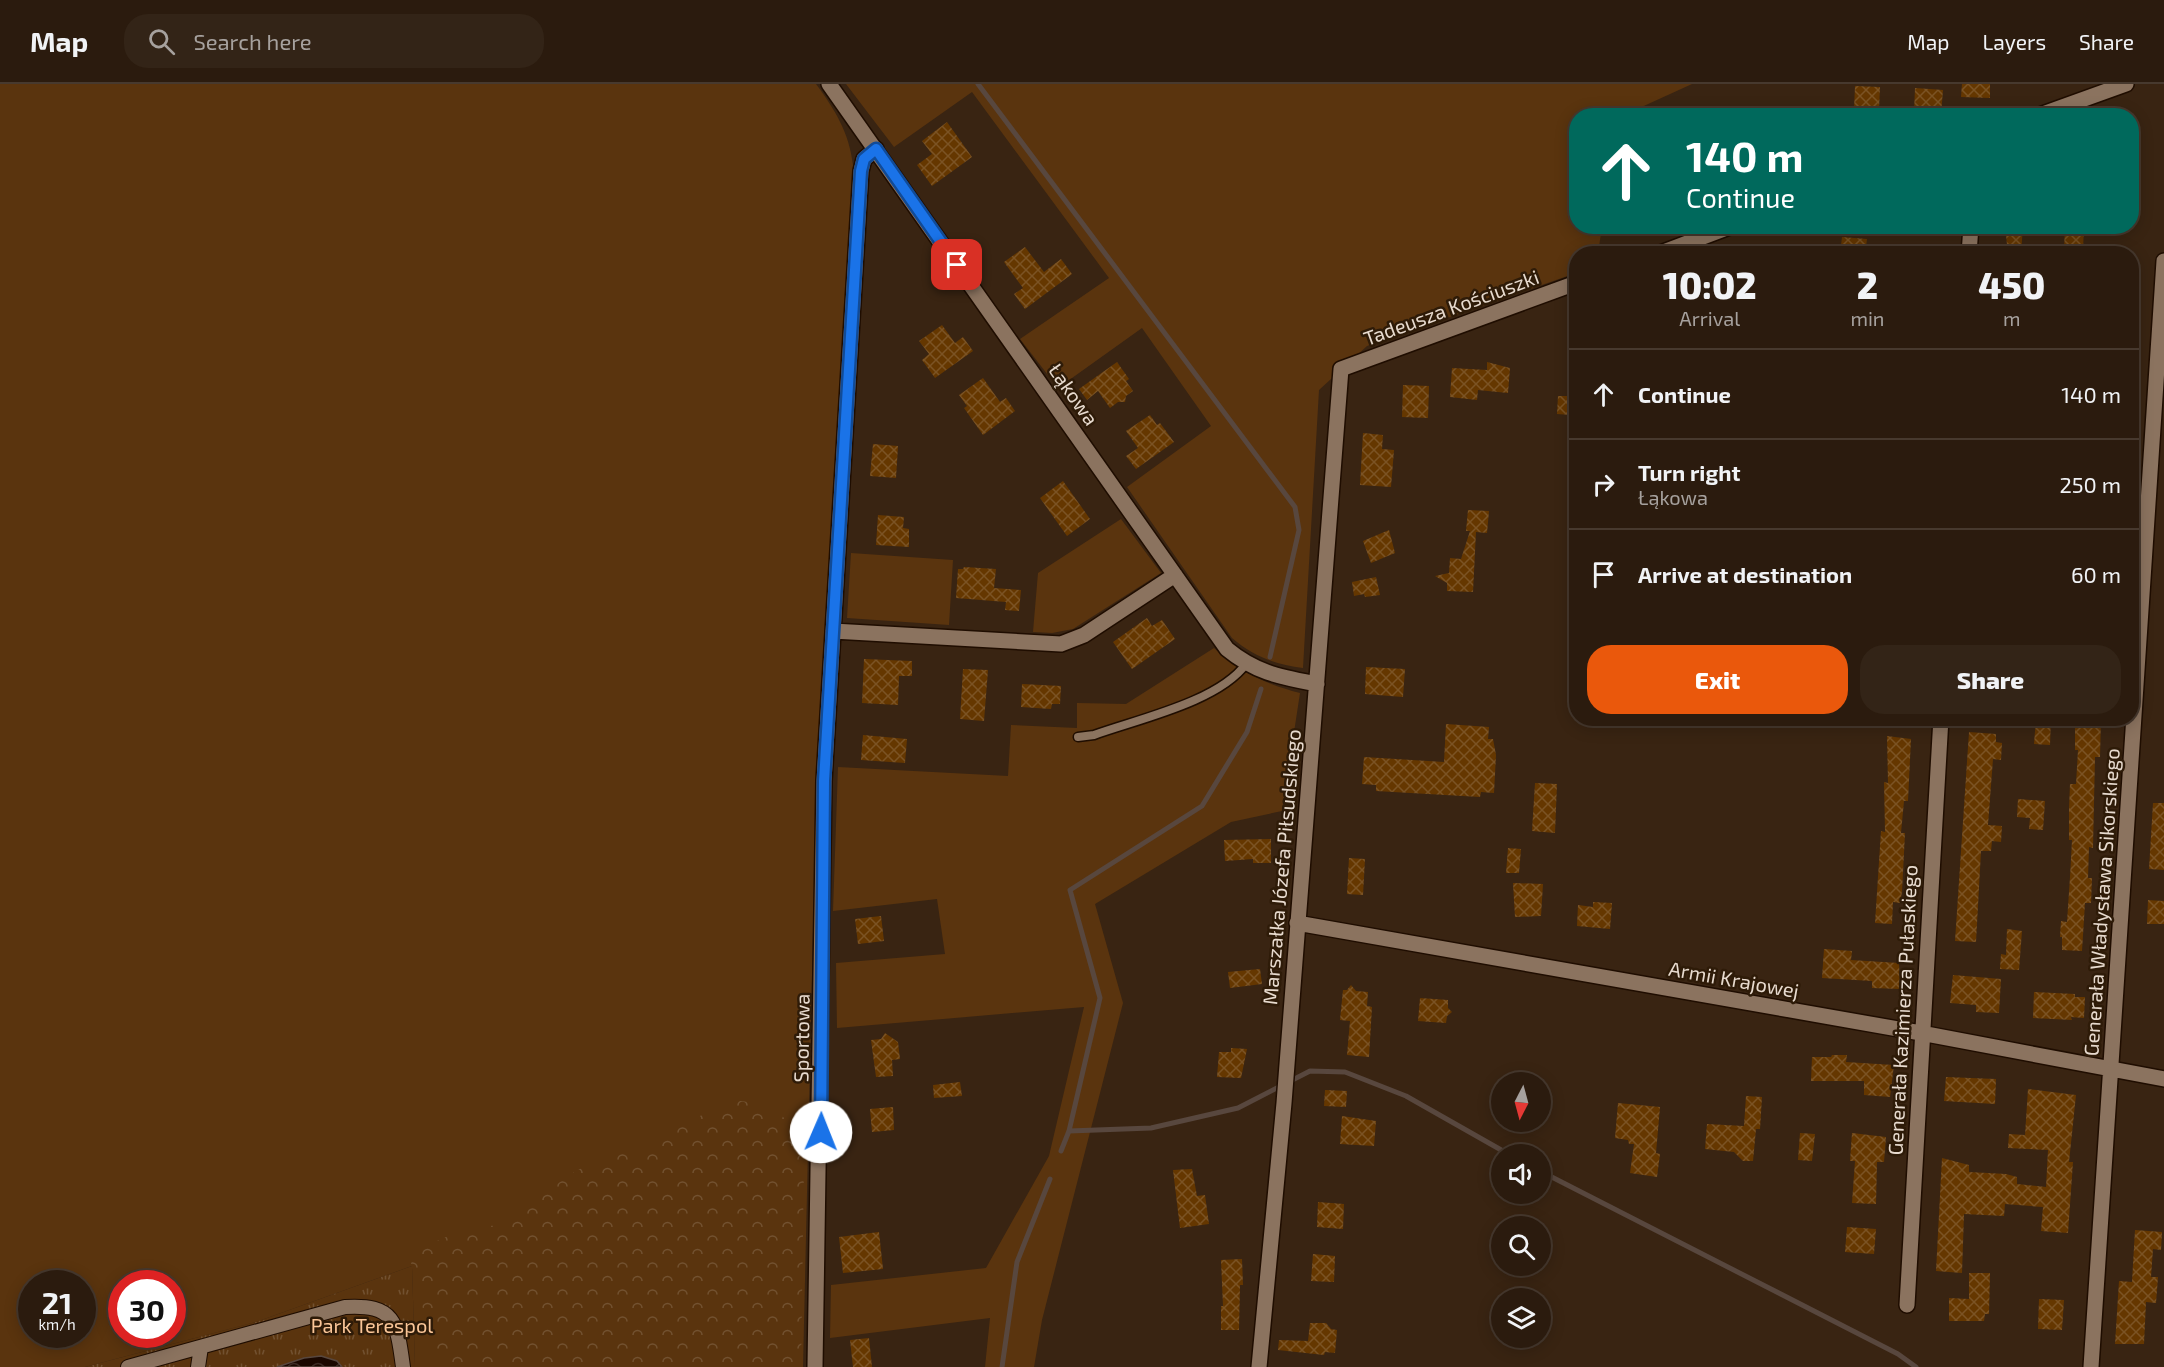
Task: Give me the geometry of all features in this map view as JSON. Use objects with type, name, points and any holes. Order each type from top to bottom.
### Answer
[{"type":"street","name":"Łąkowa","points":[[829,84],[1227,649],[1245,664],[1274,676],[1317,684]]},
{"type":"street","points":[[2059,108],[2126,84]]},
{"type":"street","name":"Sportowa","points":[[815,1367],[824,781],[861,171],[864,159],[876,149]]},
{"type":"street","points":[[1679,246],[1711,234]]},
{"type":"street","name":"Generała Władysława Sikorskiego","points":[[2139,694],[2159,426],[2164,261]]},
{"type":"street","name":"Tadeusza Kościuszki","points":[[1341,369],[1569,286]]},
{"type":"street","name":"Marszałka Józefa Piłsudskiego","points":[[1259,1367],[1284,1103],[1341,369]]},
{"type":"street","points":[[833,631],[1061,644],[1084,635],[1175,575]]},
{"type":"street","name":"Generała Kazimierza Pułaskiego","points":[[1907,1305],[1941,726]]},
{"type":"street","name":"Generała Władysława Sikorskiego","points":[[2091,1367],[2137,726]]},
{"type":"street","name":"Armii Krajowej","points":[[1297,923],[1922,1033],[2164,1079]]},
{"type":"street","points":[[128,1367],[345,1307],[371,1306],[390,1316],[399,1338],[403,1367]]},
{"type":"street","points":[[198,1367],[201,1347]]},
{"type":"lane","points":[[1078,737],[1094,735],[1206,696],[1237,676],[1245,664]]},
{"type":"green space","points":[[0,84],[816,84],[840,122],[848,142],[853,165],[817,759],[803,1367],[415,1367],[412,1266],[256,1322],[186,1340],[186,1270],[108,1270],[108,1348],[157,1348],[85,1367],[0,1367]]},
{"type":"green space","points":[[846,84],[1692,84],[1639,108],[1569,108],[1569,234],[1601,234],[1599,246],[1569,246],[1569,275],[1367,346],[1319,390],[1303,668],[1265,659],[1232,638],[1127,487],[1211,426],[1142,328],[1058,388],[1020,339],[1109,278],[972,92],[894,147]]},
{"type":"green space","points":[[1121,519],[1161,573],[1073,629],[1052,633],[1033,632],[1038,573]]},
{"type":"green space","points":[[851,553],[953,560],[949,625],[847,618]]},
{"type":"green space","points":[[1214,648],[1233,664],[1254,676],[1300,693],[1282,811],[1231,822],[1095,904],[1123,1003],[1042,1320],[1034,1367],[985,1367],[990,1318],[830,1338],[831,1285],[986,1268],[1049,1156],[1084,1007],[837,1028],[836,963],[945,954],[937,899],[833,911],[838,767],[1008,776],[1011,725],[1077,728],[1077,703],[1126,704]]},
{"type":"green space","points":[[740,1101],[766,1107],[785,1118],[797,1137],[801,1149],[804,1163],[801,1367],[438,1367],[411,1263],[422,1247],[446,1237],[499,1224],[520,1214],[566,1177],[590,1163],[646,1146],[718,1106]]},
{"type":"green space","name":"Park Terespol","points":[[412,1266],[415,1367],[85,1367],[157,1348],[186,1348],[186,1340],[256,1322]]},
{"type":"water","points":[[321,1356],[337,1361],[342,1367],[277,1367],[304,1358]]},
{"type":"building","points":[[1962,84],[1990,84],[1990,98],[1961,97]]},
{"type":"building","points":[[1855,86],[1880,87],[1879,108],[1854,108]]},
{"type":"building","points":[[1915,88],[1943,90],[1942,108],[1914,108]]},
{"type":"building","points":[[947,122],[972,157],[932,186],[917,165],[932,154],[922,141]]},
{"type":"building","points":[[2006,234],[2022,234],[2022,246],[2007,246]]},
{"type":"building","points":[[2065,234],[2084,234],[2083,246],[2064,246]]},
{"type":"building","points":[[1842,237],[1867,239],[1866,246],[1841,246]]},
{"type":"building","points":[[1025,247],[1044,272],[1061,259],[1072,274],[1025,309],[1014,294],[1023,288],[1004,262]]},
{"type":"building","points":[[942,325],[955,343],[963,337],[973,351],[935,378],[922,360],[929,354],[919,341]]},
{"type":"building","points":[[1117,362],[1129,379],[1126,381],[1133,391],[1126,396],[1125,402],[1118,402],[1110,408],[1098,391],[1087,400],[1079,389]]},
{"type":"building","points":[[1487,362],[1510,368],[1508,393],[1478,390],[1477,400],[1450,397],[1452,368],[1487,370]]},
{"type":"building","points":[[983,378],[1000,402],[1006,398],[1015,411],[983,435],[964,408],[967,406],[959,395]]},
{"type":"building","points":[[1403,385],[1429,386],[1428,418],[1402,417]]},
{"type":"building","points":[[1558,396],[1569,396],[1569,415],[1557,414]]},
{"type":"building","points":[[1150,415],[1157,425],[1160,423],[1174,442],[1136,469],[1126,456],[1138,448],[1126,431]]},
{"type":"building","points":[[1363,433],[1383,435],[1382,449],[1394,450],[1391,487],[1360,485]]},
{"type":"building","points":[[873,444],[898,446],[896,478],[870,476]]},
{"type":"building","points":[[1063,481],[1090,519],[1067,536],[1040,498]]},
{"type":"building","points":[[1468,510],[1489,511],[1487,533],[1476,532],[1473,592],[1447,591],[1447,583],[1435,576],[1449,573],[1450,558],[1461,559],[1470,531],[1466,531]]},
{"type":"building","points":[[878,515],[904,517],[903,528],[909,529],[909,547],[876,545]]},
{"type":"building","points":[[1389,530],[1395,553],[1371,563],[1363,541]]},
{"type":"building","points":[[964,567],[996,569],[994,588],[1021,590],[1019,611],[1005,610],[1006,602],[956,598],[958,569]]},
{"type":"building","points":[[1376,577],[1380,595],[1354,596],[1352,582]]},
{"type":"building","points":[[1147,618],[1152,626],[1162,620],[1175,639],[1132,669],[1113,642]]},
{"type":"building","points":[[864,659],[912,661],[912,676],[899,676],[898,705],[862,703]]},
{"type":"building","points":[[1366,667],[1405,669],[1403,697],[1365,694]]},
{"type":"building","points":[[963,669],[988,670],[984,721],[960,719]]},
{"type":"building","points":[[1022,684],[1061,686],[1060,704],[1052,704],[1051,709],[1021,707]]},
{"type":"building","points":[[1446,724],[1489,727],[1488,739],[1493,739],[1496,755],[1494,793],[1481,792],[1480,797],[1376,791],[1376,785],[1362,784],[1364,757],[1444,762]]},
{"type":"building","points":[[2035,726],[2051,726],[2050,745],[2034,744]]},
{"type":"building","points":[[2075,726],[2101,726],[2100,757],[2095,757],[2093,848],[2089,847],[2088,878],[2092,878],[2091,903],[2085,903],[2082,951],[2062,950],[2062,937],[2060,937],[2061,921],[2067,922],[2072,840],[2069,840],[2070,784],[2076,784],[2078,750],[2075,750]]},
{"type":"building","points":[[1969,732],[1996,734],[1996,742],[2002,743],[2001,760],[1993,759],[1988,825],[2002,826],[2001,842],[1992,841],[1991,851],[1981,851],[1976,942],[1955,941]]},
{"type":"building","points":[[863,735],[907,739],[905,763],[861,760]]},
{"type":"building","points":[[1887,736],[1911,739],[1908,801],[1904,801],[1901,833],[1905,833],[1902,892],[1900,903],[1893,902],[1892,924],[1875,923],[1881,831],[1885,832],[1884,782],[1888,783]]},
{"type":"building","points":[[1535,783],[1557,784],[1555,833],[1532,831]]},
{"type":"building","points":[[2018,799],[2045,801],[2043,830],[2029,829],[2030,818],[2017,817]]},
{"type":"building","points":[[2153,803],[2164,803],[2164,870],[2149,869]]},
{"type":"building","points":[[1271,839],[1271,863],[1253,863],[1253,859],[1225,861],[1224,840]]},
{"type":"building","points":[[1508,848],[1521,849],[1519,873],[1506,873]]},
{"type":"building","points":[[1349,858],[1365,859],[1363,895],[1347,894]]},
{"type":"building","points":[[1513,883],[1543,884],[1541,916],[1515,917]]},
{"type":"building","points":[[2148,900],[2164,901],[2164,924],[2147,924]]},
{"type":"building","points":[[1593,902],[1612,903],[1610,929],[1577,926],[1578,905],[1593,907]]},
{"type":"building","points":[[881,916],[884,941],[858,944],[855,919]]},
{"type":"building","points":[[2007,929],[2022,931],[2019,970],[2000,969],[2001,954],[2006,955]]},
{"type":"building","points":[[1824,949],[1852,951],[1851,960],[1899,963],[1900,989],[1872,988],[1872,981],[1822,978]]},
{"type":"building","points":[[1260,969],[1262,984],[1230,988],[1228,972]]},
{"type":"building","points":[[1953,975],[2001,979],[1999,1013],[1976,1012],[1976,1005],[1950,1003]]},
{"type":"building","points":[[1351,985],[1356,991],[1368,992],[1367,1006],[1372,1007],[1369,1057],[1347,1055],[1350,1021],[1340,1020],[1343,990],[1347,990]]},
{"type":"building","points":[[2034,992],[2075,994],[2075,997],[2085,997],[2084,1018],[2071,1017],[2072,1020],[2033,1018]]},
{"type":"building","points":[[1420,998],[1448,1000],[1448,1008],[1452,1012],[1447,1016],[1446,1023],[1418,1021]]},
{"type":"building","points":[[885,1033],[898,1042],[900,1059],[892,1060],[893,1076],[876,1077],[871,1040],[881,1039]]},
{"type":"building","points":[[1231,1048],[1247,1049],[1241,1078],[1217,1077],[1219,1052],[1231,1052]]},
{"type":"building","points":[[1832,1055],[1847,1055],[1846,1062],[1894,1065],[1890,1097],[1864,1095],[1864,1081],[1811,1081],[1812,1057],[1831,1057]]},
{"type":"building","points":[[1946,1077],[1996,1079],[1995,1104],[1944,1101]]},
{"type":"building","points":[[960,1082],[962,1096],[934,1098],[933,1085]]},
{"type":"building","points":[[2028,1089],[2076,1095],[2069,1162],[2073,1162],[2068,1233],[2041,1231],[2043,1207],[2005,1204],[2004,1216],[1964,1214],[1962,1273],[1936,1271],[1942,1158],[1969,1165],[1969,1172],[2006,1174],[2017,1177],[2017,1184],[2046,1187],[2048,1150],[2008,1148],[2009,1134],[2025,1135]]},
{"type":"building","points":[[1325,1090],[1347,1091],[1346,1107],[1324,1106]]},
{"type":"building","points":[[1746,1096],[1762,1097],[1760,1129],[1756,1129],[1753,1161],[1743,1161],[1734,1152],[1705,1149],[1707,1124],[1744,1126]]},
{"type":"building","points":[[1618,1103],[1660,1107],[1656,1153],[1660,1154],[1657,1177],[1630,1173],[1634,1144],[1629,1144],[1628,1140],[1615,1138]]},
{"type":"building","points":[[893,1107],[894,1130],[872,1132],[870,1109]]},
{"type":"building","points":[[1342,1116],[1376,1121],[1374,1146],[1340,1144]]},
{"type":"building","points":[[1800,1133],[1815,1134],[1812,1161],[1798,1160]]},
{"type":"building","points":[[1852,1133],[1886,1137],[1884,1162],[1877,1162],[1876,1204],[1852,1203],[1855,1161],[1850,1161]]},
{"type":"building","points":[[1192,1169],[1197,1196],[1205,1195],[1209,1224],[1180,1228],[1173,1170]]},
{"type":"building","points":[[1318,1202],[1344,1204],[1343,1229],[1317,1227]]},
{"type":"building","points":[[1847,1227],[1876,1229],[1874,1254],[1845,1252]]},
{"type":"building","points":[[2135,1230],[2162,1232],[2161,1250],[2153,1249],[2151,1277],[2158,1277],[2156,1303],[2146,1302],[2144,1344],[2115,1344],[2119,1281],[2132,1282]]},
{"type":"building","points":[[879,1232],[883,1269],[843,1273],[839,1237]]},
{"type":"building","points":[[1313,1254],[1335,1256],[1334,1282],[1311,1281]]},
{"type":"building","points":[[1242,1259],[1243,1285],[1240,1285],[1239,1330],[1221,1330],[1221,1306],[1223,1306],[1221,1260]]},
{"type":"building","points":[[1969,1273],[1990,1273],[1989,1314],[1985,1314],[1984,1321],[1949,1321],[1949,1298],[1969,1299]]},
{"type":"building","points":[[2039,1299],[2064,1300],[2062,1330],[2038,1329]]},
{"type":"building","points":[[1310,1323],[1326,1323],[1331,1329],[1337,1330],[1335,1353],[1325,1352],[1324,1355],[1278,1350],[1279,1340],[1308,1341]]},
{"type":"building","points":[[869,1338],[872,1367],[853,1367],[850,1340]]},
{"type":"waterway","points":[[978,84],[1295,507],[1299,530],[1270,657]]},
{"type":"waterway","points":[[1061,1151],[1069,1131],[1100,998],[1070,890],[1202,806],[1247,732],[1261,689]]},
{"type":"waterway","points":[[1069,1131],[1151,1128],[1238,1108],[1310,1071],[1345,1072],[1406,1096],[1491,1144]]},
{"type":"waterway","points":[[1551,1177],[1898,1354],[1916,1367]]},
{"type":"waterway","points":[[1002,1367],[1017,1262],[1050,1179]]},
{"type":"route","points":[[821,1132],[824,781],[861,171],[864,159],[876,149],[957,265]]}]
